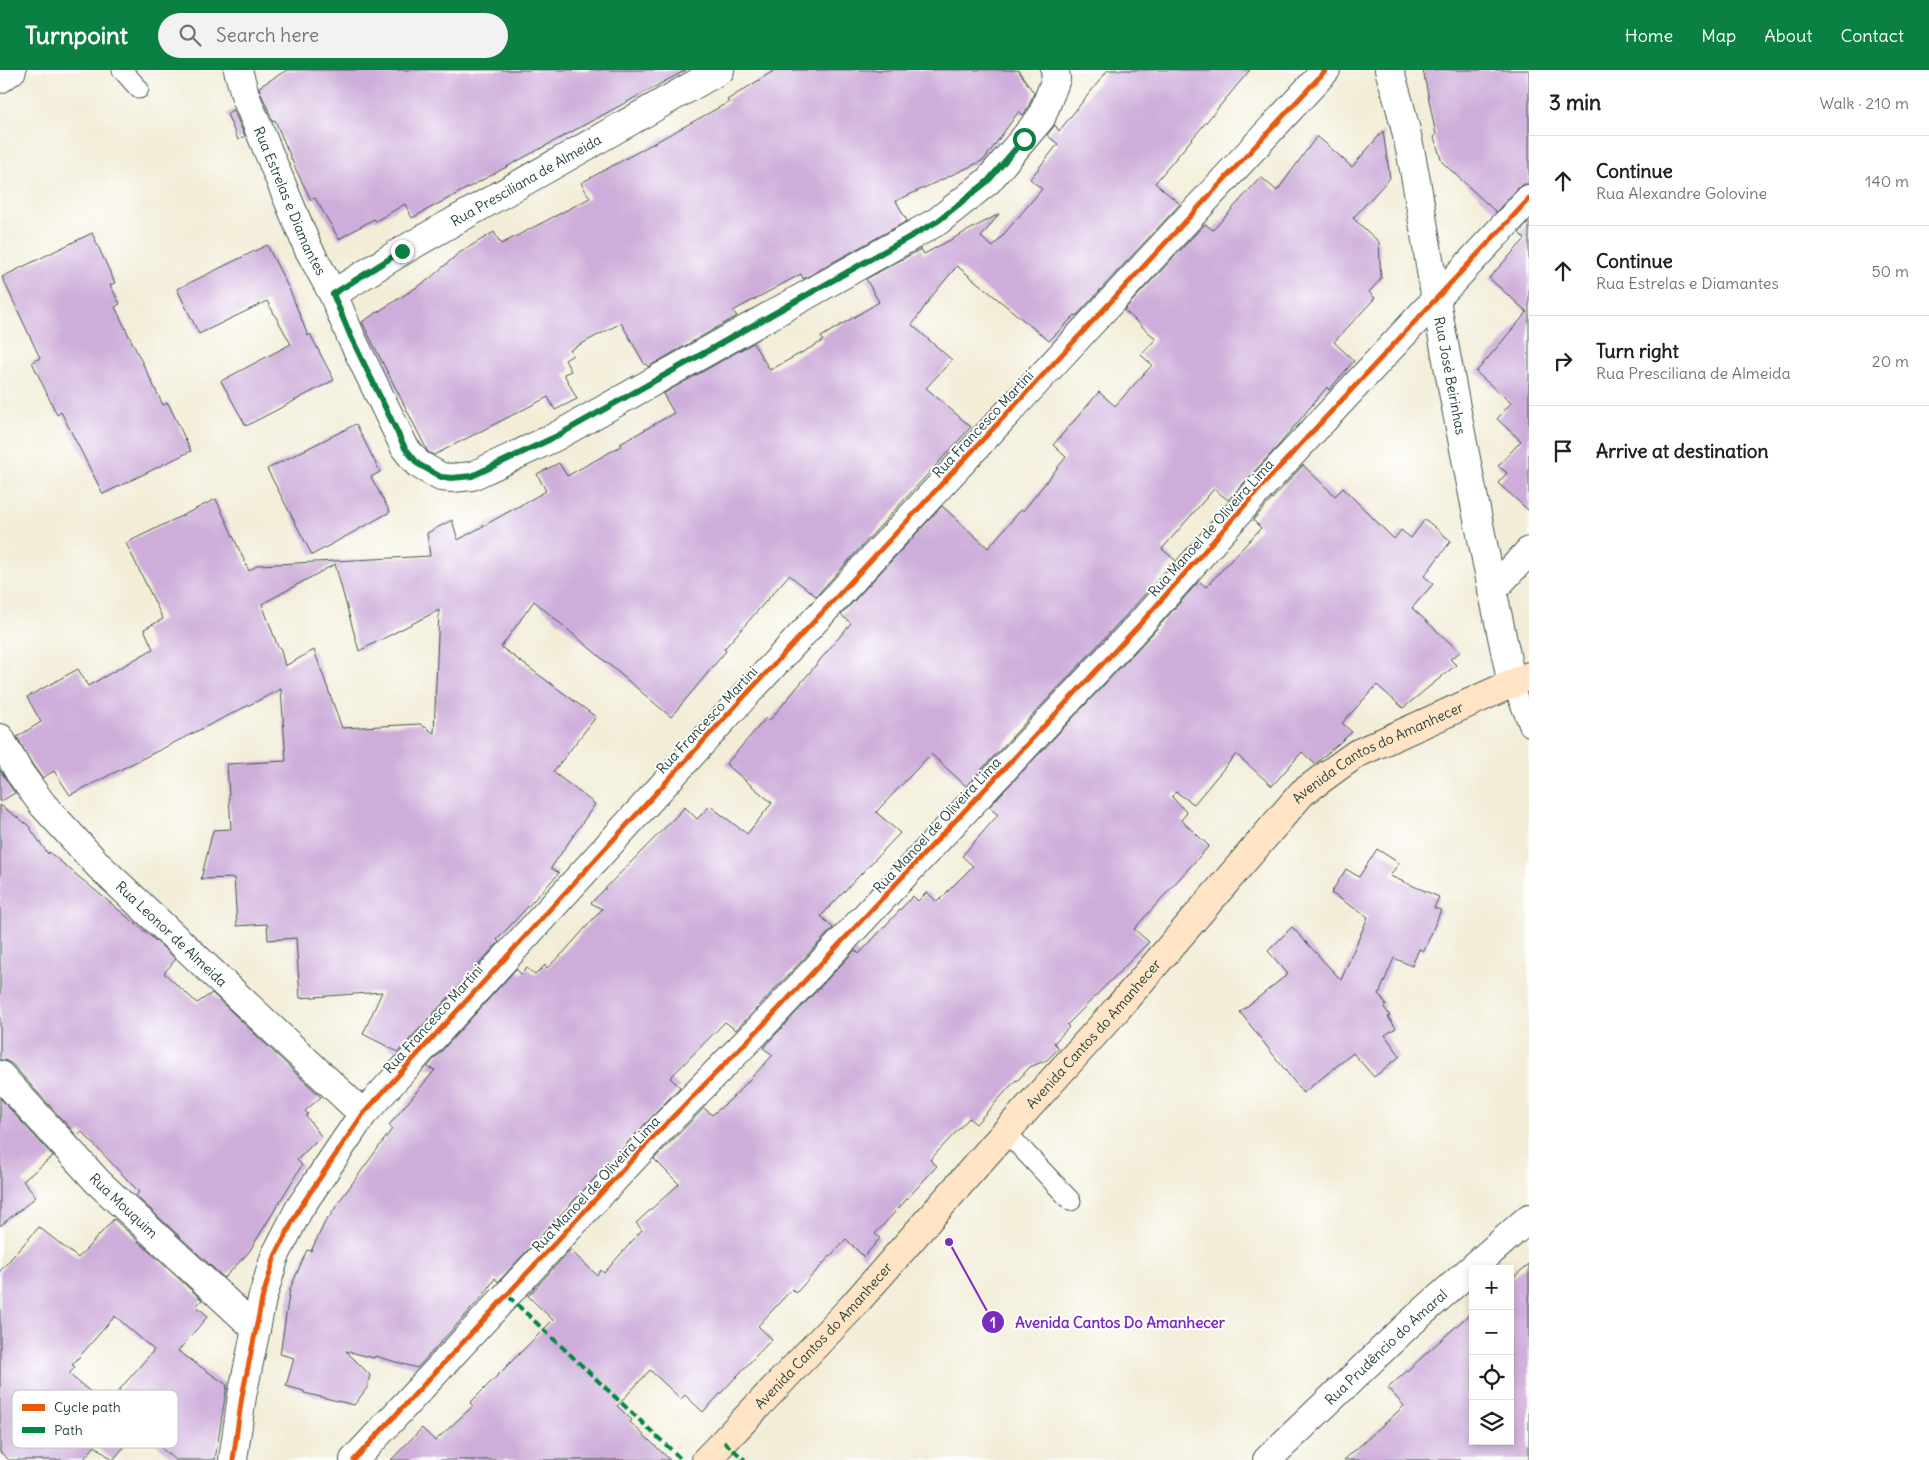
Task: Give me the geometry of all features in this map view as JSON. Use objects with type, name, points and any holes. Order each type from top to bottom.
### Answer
[{"type":"main road","name":"Avenida Cantos do Amanhecer","points":[[706,1460],[852,1308],[1006,1132],[1117,1010],[1302,792],[1356,754],[1521,680]]},
{"type":"street","points":[[0,79],[12,70]]},
{"type":"street","name":"Rua Estrelas e Diamantes","points":[[238,70],[246,98],[308,248],[333,294],[351,337],[405,448],[418,464],[441,477],[452,478],[472,476],[555,437],[938,221],[988,181],[1041,118],[1056,79],[1055,70]]},
{"type":"street","name":"Rua Presciliana de Almeida","points":[[333,294],[410,246],[720,70]]},
{"type":"street","name":"Rua Francesco Martini","points":[[233,1460],[242,1396],[262,1299],[276,1256],[299,1209],[362,1114],[734,707],[1326,70]]},
{"type":"street","name":"Rua José Beirinhas","points":[[1389,70],[1398,97],[1410,147],[1436,300],[1492,591],[1521,680]]},
{"type":"street","name":"Rua Manoel de Oliveira Lima","points":[[354,1460],[656,1135],[815,971],[1141,623],[1261,487],[1529,199]]},
{"type":"street","points":[[1492,591],[1529,551]]},
{"type":"street","name":"Rua Leonor de Almeida","points":[[0,738],[19,772],[43,805],[99,866],[362,1114]]},
{"type":"street","name":"Rua Mouquim","points":[[0,1075],[98,1182],[256,1329]]},
{"type":"street","name":"Rua Prudêncio do Amaral","points":[[1267,1460],[1407,1326],[1529,1218]]},
{"type":"lane","points":[[122,70],[139,89]]},
{"type":"lane","points":[[1521,680],[1529,726]]},
{"type":"lane","points":[[1006,1132],[1071,1201]]},
{"type":"building","points":[[287,70],[686,70],[412,218],[405,204],[339,239],[315,198],[311,200],[259,87]]},
{"type":"building","points":[[775,70],[1018,70],[1034,93],[1027,110],[1023,115],[1019,111],[984,160],[896,201],[907,221],[803,279],[801,274],[733,311],[737,316],[648,367],[647,364],[645,365],[621,323],[570,350],[573,355],[565,360],[571,371],[564,374],[577,399],[555,410],[548,397],[434,455],[428,452],[362,322],[428,280],[459,253],[494,232],[501,244],[590,198],[581,183],[729,102],[727,100]]},
{"type":"building","points":[[1108,70],[1250,70],[1155,183],[1180,204],[1076,316],[1049,341],[957,266],[932,296],[912,325],[952,360],[926,388],[971,427],[816,596],[789,575],[724,649],[726,651],[671,717],[534,601],[501,647],[596,717],[553,772],[595,804],[551,868],[559,873],[497,940],[499,942],[398,1052],[363,1034],[382,992],[300,998],[296,938],[268,940],[267,924],[237,926],[234,878],[201,879],[213,830],[231,829],[227,764],[286,761],[281,689],[70,795],[54,771],[42,778],[32,764],[17,737],[41,722],[27,697],[78,669],[88,686],[153,649],[144,629],[163,619],[126,543],[216,499],[249,571],[258,565],[430,556],[427,533],[452,520],[458,540],[546,491],[537,474],[559,463],[567,476],[621,446],[620,444],[674,413],[663,394],[753,343],[770,370],[823,341],[821,337],[879,302],[866,279],[921,249],[924,254],[999,214],[981,237],[993,247],[1042,189],[1030,179],[1058,144],[1047,135],[1055,125],[1059,131]],"holes":[[[335,564],[359,651],[439,610],[434,733],[420,724],[342,728],[314,650],[285,666],[280,647],[278,647],[262,604]]]},
{"type":"building","points":[[1423,70],[1529,70],[1529,184],[1524,184],[1518,188],[1496,212],[1442,162],[1434,137],[1436,135]]},
{"type":"building","points":[[233,109],[245,136],[238,140],[227,114]]},
{"type":"building","points":[[1383,131],[1390,178],[1353,218],[1379,242],[1381,279],[1369,292],[1375,298],[1334,342],[1354,361],[1329,390],[1327,387],[1279,445],[1228,500],[1214,489],[1162,549],[1175,560],[1129,612],[966,786],[931,754],[876,812],[900,833],[821,916],[833,928],[736,1030],[725,1022],[670,1078],[680,1087],[498,1282],[495,1278],[484,1295],[417,1368],[375,1356],[374,1358],[346,1351],[370,1375],[367,1388],[354,1405],[304,1393],[304,1391],[286,1386],[294,1358],[280,1354],[290,1289],[307,1250],[311,1251],[327,1218],[329,1218],[392,1129],[389,1125],[435,1070],[427,1067],[516,969],[521,974],[527,968],[535,975],[545,965],[547,968],[564,952],[602,909],[591,903],[685,807],[697,819],[710,806],[747,834],[772,803],[726,764],[766,718],[769,721],[851,623],[841,615],[942,506],[988,548],[1021,510],[1023,511],[1066,457],[1053,445],[1099,392],[1115,406],[1152,365],[1141,355],[1156,339],[1124,310],[1205,224],[1213,230],[1261,177],[1277,191],[1317,136],[1352,167]]},
{"type":"building","points":[[1529,222],[1529,511],[1498,483],[1507,473],[1498,466],[1521,441],[1497,419],[1511,403],[1476,372],[1527,312],[1489,278],[1525,239],[1519,233]]},
{"type":"building","points":[[92,233],[115,283],[110,285],[120,304],[115,307],[163,405],[168,403],[191,451],[103,494],[61,412],[57,415],[32,362],[40,358],[2,277]]},
{"type":"building","points":[[267,245],[291,293],[308,336],[310,334],[334,380],[246,426],[221,381],[291,344],[267,301],[199,334],[177,289]]},
{"type":"building","points":[[356,424],[380,472],[371,477],[390,512],[312,555],[267,469]]},
{"type":"building","points":[[1303,465],[1335,496],[1343,488],[1394,539],[1401,530],[1411,538],[1425,519],[1451,541],[1424,576],[1433,584],[1412,608],[1460,652],[1450,659],[1456,665],[1403,708],[1377,685],[1342,723],[1352,732],[1315,764],[1302,752],[1272,786],[1236,754],[1194,804],[1176,792],[1172,797],[1187,813],[1181,820],[1209,846],[1134,929],[1149,942],[1067,1025],[1069,1027],[1054,1043],[1059,1048],[1047,1060],[1030,1067],[976,1124],[969,1118],[930,1160],[937,1166],[875,1234],[880,1238],[864,1257],[846,1239],[796,1293],[792,1289],[758,1326],[772,1339],[703,1412],[685,1395],[681,1399],[650,1370],[617,1406],[632,1420],[630,1422],[670,1460],[391,1460],[422,1428],[435,1441],[473,1406],[470,1403],[553,1320],[528,1296],[570,1250],[597,1275],[601,1270],[604,1273],[642,1230],[636,1223],[679,1184],[654,1159],[704,1108],[712,1115],[731,1099],[773,1055],[763,1048],[855,950],[859,954],[913,896],[918,901],[927,892],[937,902],[973,866],[962,856],[998,815],[989,807],[1152,634],[1199,581],[1206,587],[1261,528],[1253,520]]},
{"type":"building","points":[[0,770],[15,793],[0,802]]},
{"type":"building","points":[[0,805],[28,825],[48,854],[49,852],[176,959],[164,973],[197,1003],[212,993],[321,1097],[305,1111],[308,1114],[306,1116],[321,1136],[297,1160],[302,1165],[249,1252],[224,1278],[136,1196],[139,1192],[82,1132],[77,1136],[12,1064],[5,1060],[0,1060]]},
{"type":"building","points":[[1377,849],[1399,863],[1390,876],[1439,897],[1434,908],[1441,910],[1424,951],[1419,949],[1412,966],[1394,958],[1379,994],[1386,1005],[1384,1007],[1390,1016],[1388,1017],[1396,1028],[1385,1035],[1400,1056],[1374,1077],[1353,1053],[1303,1093],[1240,1012],[1288,974],[1268,951],[1292,927],[1341,980],[1368,917],[1331,893],[1346,869],[1359,877]]},
{"type":"building","points":[[0,1098],[53,1156],[23,1181],[36,1197],[0,1226]]},
{"type":"building","points":[[114,1219],[202,1300],[196,1306],[208,1316],[178,1351],[227,1385],[215,1460],[175,1460],[161,1448],[178,1448],[178,1390],[119,1390],[154,1350],[115,1316],[72,1365],[75,1367],[69,1374],[88,1390],[12,1390],[12,1448],[93,1448],[83,1460],[9,1460],[0,1452],[0,1271],[39,1227],[78,1258]]},
{"type":"building","points":[[1529,1264],[1529,1460],[1344,1460],[1404,1406],[1388,1388],[1469,1315],[1469,1445],[1514,1445],[1514,1277]]},
{"type":"building","points":[[98,1448],[123,1448],[113,1460]]},
{"type":"marked path","points":[[508,1296],[682,1460]]},
{"type":"marked path","points":[[724,1442],[745,1460]]},
{"type":"cycle path","points":[[233,1460],[242,1396],[262,1299],[275,1256],[299,1209],[363,1114],[741,700],[1326,70]]},
{"type":"cycle path","points":[[354,1460],[655,1135],[768,1020],[1141,623],[1261,487],[1529,199]]},
{"type":"place","name":"Avenida Cantos Do Amanhecer","points":[[949,1242]]},
{"type":"route","points":[[402,251],[333,294],[351,337],[405,448],[418,464],[441,477],[472,476],[555,437],[938,221],[988,181],[1024,139]]}]
